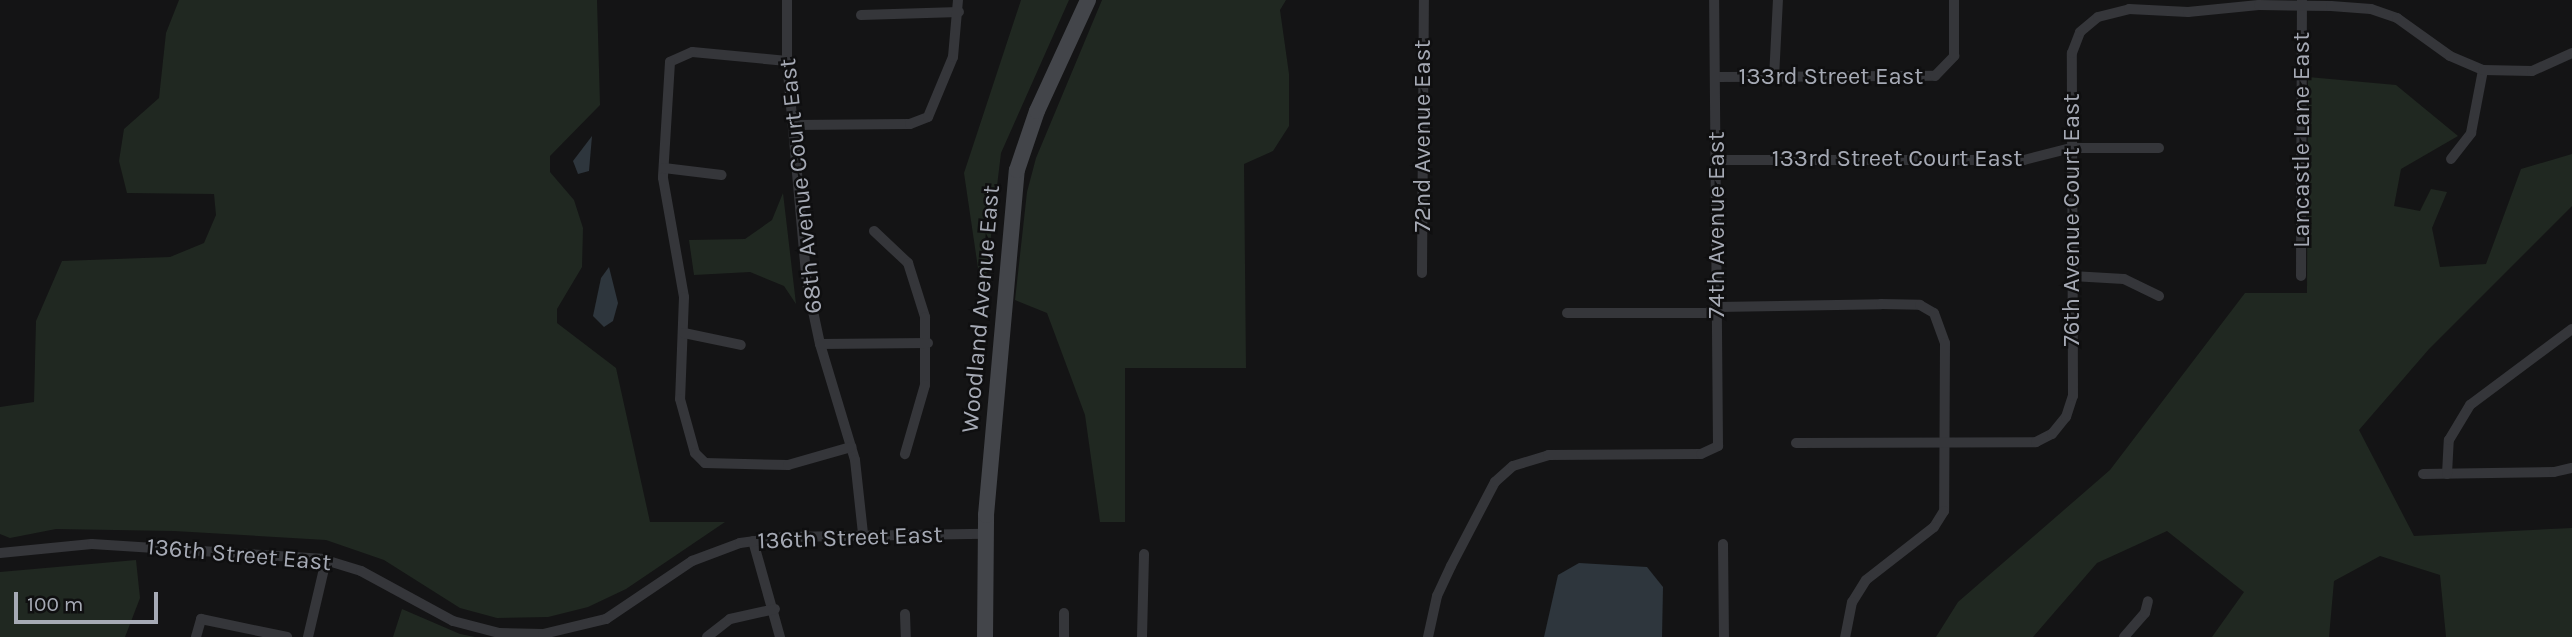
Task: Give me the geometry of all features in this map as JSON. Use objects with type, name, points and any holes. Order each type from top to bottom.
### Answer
[{"type":"street","name":"68th Avenue Court East","points":[[787,0],[787,61],[803,258],[820,344],[851,447],[860,487],[863,534]]},
{"type":"street","name":"Woodland Avenue East","points":[[985,637],[985,534],[1017,170],[1037,111],[1088,0]]},
{"type":"street","name":"72nd Avenue East","points":[[1422,273],[1424,0]]},
{"type":"street","name":"74th Avenue East","points":[[1428,637],[1446,576],[1502,474],[1520,462],[1548,455],[1701,454],[1715,449],[1719,441],[1714,0]]},
{"type":"street","points":[[1774,78],[1779,0]]},
{"type":"street","name":"133rd Street East","points":[[1715,77],[1926,78],[1946,71],[1957,44],[1954,0]]},
{"type":"street","points":[[2302,2],[2386,14],[2450,56],[2483,71],[2532,71],[2572,53]]},
{"type":"street","name":"76th Avenue Court East","points":[[1945,444],[2036,442],[2057,429],[2073,396],[2072,53],[2080,32],[2098,17],[2129,9],[2188,12],[2302,2]]},
{"type":"street","name":"Lancastle Lane East","points":[[2301,276],[2302,2]]},
{"type":"street","points":[[793,125],[918,123],[928,117],[948,73],[959,6],[861,15]]},
{"type":"street","points":[[787,61],[705,52],[674,57],[668,71],[664,200],[683,289],[684,333],[680,399],[688,436],[702,461],[714,466],[788,465],[851,447]]},
{"type":"street","points":[[2451,159],[2471,133],[2483,71]]},
{"type":"street","name":"133rd Street Court East","points":[[1717,159],[2024,160],[2071,148],[2159,148]]},
{"type":"street","points":[[664,168],[722,175]]},
{"type":"street","points":[[874,231],[908,263],[921,302],[928,343],[925,385],[905,454]]},
{"type":"street","points":[[2072,276],[2124,279],[2159,296]]},
{"type":"street","points":[[1567,313],[1707,313],[1717,307],[1914,304],[1934,313],[1945,343],[1945,444],[1940,520],[1866,580],[1852,602],[1844,637]]},
{"type":"street","points":[[2447,474],[2449,440],[2470,405],[2572,329]]},
{"type":"street","points":[[684,333],[741,345]]},
{"type":"street","points":[[820,344],[928,343]]},
{"type":"street","points":[[1796,443],[1945,444]]},
{"type":"street","points":[[2423,474],[2554,472],[2572,468]]},
{"type":"street","name":"136th Street East","points":[[0,553],[92,544],[326,560],[360,571],[453,621],[499,633],[543,634],[606,619],[692,561],[753,541],[863,534],[985,534]]},
{"type":"street","points":[[753,541],[775,609],[780,637]]},
{"type":"street","points":[[1723,544],[1724,637]]},
{"type":"street","points":[[1142,637],[1144,554]]},
{"type":"street","points":[[308,637],[326,560]]},
{"type":"street","points":[[2124,637],[2148,601]]},
{"type":"street","points":[[706,637],[730,619],[775,609]]},
{"type":"street","points":[[1064,613],[1064,637]]},
{"type":"street","points":[[905,614],[906,637]]},
{"type":"street","points":[[196,637],[201,619],[287,637]]},
{"type":"shaded area","points":[[179,0],[597,0],[600,105],[550,156],[550,172],[574,200],[583,228],[582,267],[557,309],[557,323],[616,368],[650,522],[725,522],[626,589],[588,607],[548,617],[497,618],[460,608],[384,560],[326,540],[174,531],[56,529],[10,538],[0,534],[0,407],[34,402],[36,321],[62,261],[170,257],[204,243],[216,215],[214,194],[127,193],[119,161],[124,129],[159,98],[166,33]]},
{"type":"shaded area","points":[[1021,0],[1069,0],[1001,153],[983,302],[964,173]]},
{"type":"shaded area","points":[[1102,0],[1286,0],[1280,10],[1289,74],[1289,126],[1273,151],[1244,164],[1246,368],[1125,368],[1125,522],[1100,522],[1085,415],[1047,313],[1015,300],[1027,192],[1036,158]]},
{"type":"shaded area","points":[[2308,77],[2396,85],[2458,136],[2401,169],[2394,206],[2420,211],[2431,189],[2447,192],[2432,228],[2440,267],[2486,264],[2521,169],[2572,154],[2572,206],[2429,349],[2359,430],[2414,536],[2572,528],[2572,637],[2446,637],[2440,575],[2380,556],[2334,581],[2329,637],[2212,637],[2244,592],[2167,531],[2097,563],[2033,637],[1936,637],[1958,602],[2110,470],[2245,293],[2307,293]]},
{"type":"shaded area","points":[[592,136],[589,171],[578,174],[573,161]]},
{"type":"shaded area","points":[[783,193],[796,304],[784,286],[750,272],[694,275],[689,240],[745,239],[772,220]]},
{"type":"shaded area","points":[[609,267],[618,303],[613,321],[604,327],[593,316],[601,278]]},
{"type":"shaded area","points":[[136,560],[140,598],[125,637],[0,637],[0,572]]},
{"type":"shaded area","points":[[1579,563],[1647,567],[1663,587],[1662,637],[1544,637],[1558,575]]},
{"type":"shaded area","points":[[402,609],[460,634],[475,637],[393,637]]}]
